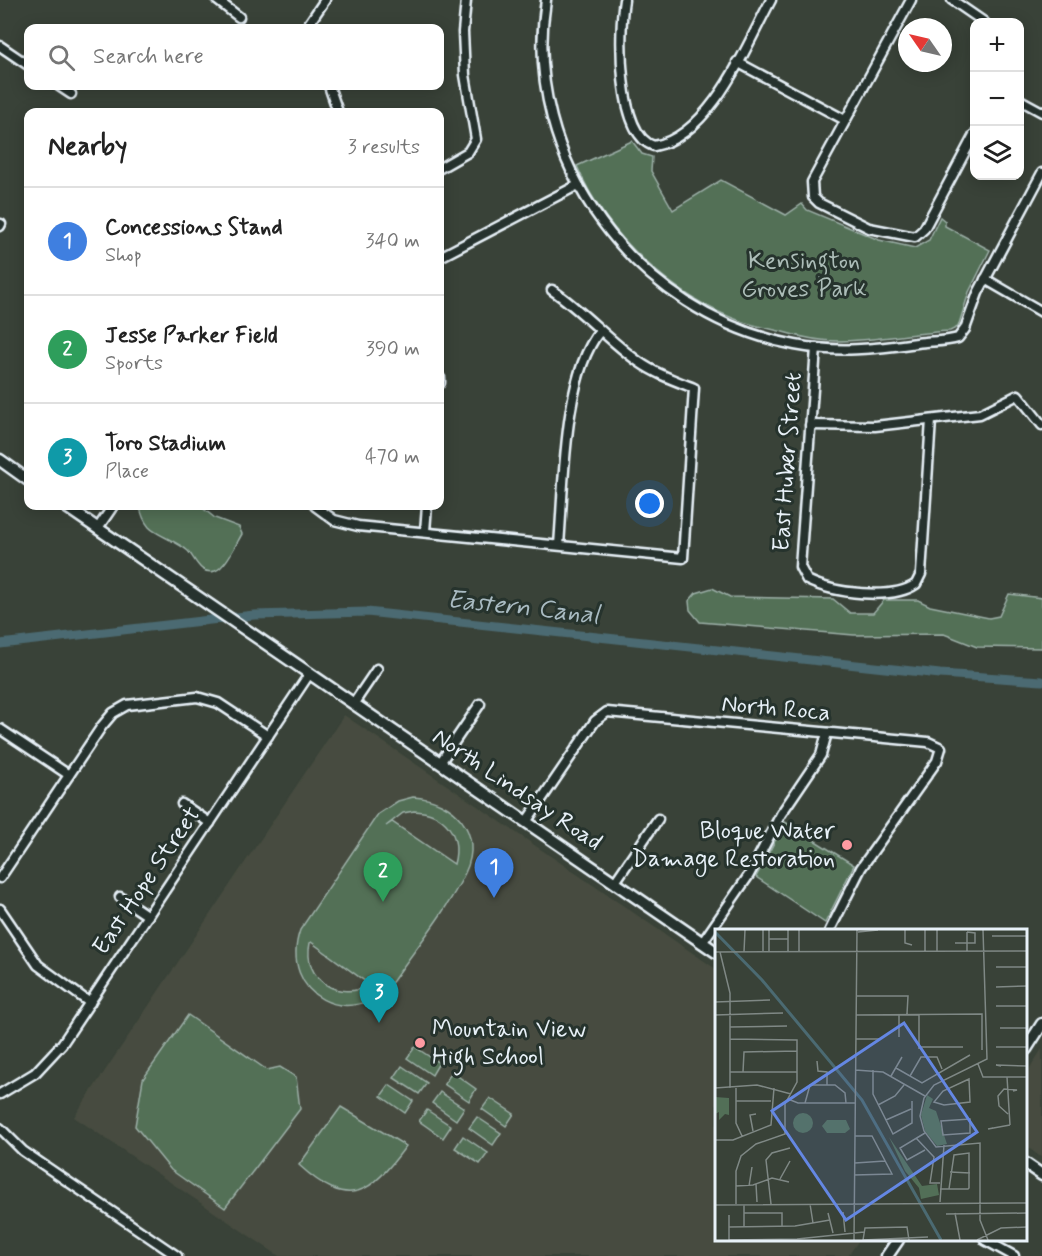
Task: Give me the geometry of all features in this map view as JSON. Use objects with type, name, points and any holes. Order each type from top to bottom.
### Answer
[{"type":"main road","points":[[0,460],[24,477]]},
{"type":"main road","name":"North Lindsay Road","points":[[71,510],[715,951]]},
{"type":"main road","points":[[1027,1047],[1042,1024]]},
{"type":"main road","points":[[1027,1165],[1042,1175]]},
{"type":"main road","points":[[886,1256],[897,1241]]},
{"type":"street","points":[[309,24],[325,0]]},
{"type":"street","points":[[444,166],[471,150],[476,139],[465,75],[463,32],[466,0]]},
{"type":"street","points":[[546,0],[544,56],[549,104],[566,160],[578,185],[611,235],[644,270],[676,296],[736,328],[782,342],[816,348],[872,348],[958,338],[965,329],[985,279],[1040,183],[1042,173]]},
{"type":"street","points":[[624,0],[620,42],[625,91],[640,137],[650,145],[658,145],[680,134],[705,115],[717,99],[771,0]]},
{"type":"street","points":[[911,0],[812,182],[811,193],[819,203],[868,228],[908,237],[919,235],[970,144]]},
{"type":"street","points":[[952,0],[978,18]]},
{"type":"street","points":[[222,2],[239,17]]},
{"type":"street","points":[[0,46],[24,62]]},
{"type":"street","points":[[737,62],[845,120]]},
{"type":"street","points":[[65,90],[71,94]]},
{"type":"street","points":[[330,90],[337,108]]},
{"type":"street","points":[[1024,102],[1042,112]]},
{"type":"street","points":[[444,255],[578,185]]},
{"type":"street","points":[[985,279],[1042,312]]},
{"type":"street","points":[[320,510],[334,520],[358,526],[683,558],[694,388],[641,363],[600,331],[571,303],[552,290]]},
{"type":"street","points":[[559,544],[573,399],[580,373],[593,341],[600,331]]},
{"type":"street","name":"East Huber Street","points":[[816,348],[800,567],[804,578],[814,584],[860,593],[905,590],[916,584],[921,574],[931,420]]},
{"type":"street","points":[[810,425],[864,426],[980,414],[1018,395],[1042,425]]},
{"type":"street","points":[[98,528],[110,510]]},
{"type":"street","points":[[425,531],[427,510]]},
{"type":"street","points":[[354,704],[377,669]]},
{"type":"street","name":"East Hope Street","points":[[0,1094],[26,1079],[50,1059],[90,1003],[310,673]]},
{"type":"street","points":[[0,878],[107,719],[120,709],[136,703],[204,698],[218,703],[268,736]]},
{"type":"street","points":[[440,763],[480,704]]},
{"type":"street","name":"North Roca","points":[[526,822],[595,721],[607,712],[928,742],[941,748],[937,761],[861,868],[830,929]]},
{"type":"street","points":[[0,729],[69,775]]},
{"type":"street","points":[[702,942],[749,875],[781,814],[821,755],[827,733]]},
{"type":"street","points":[[182,804],[210,823]]},
{"type":"street","points":[[615,882],[658,819]]},
{"type":"street","points":[[120,897],[148,916]]},
{"type":"street","points":[[0,909],[38,965],[90,1003]]},
{"type":"street","points":[[0,1128],[23,1151],[177,1256]]},
{"type":"street","points":[[988,1241],[1014,1256]]},
{"type":"shaded area","name":"Mountain View High School","points":[[344,715],[715,968],[715,1241],[858,1241],[848,1256],[279,1256],[74,1117]]},
{"type":"shaded area","points":[[1042,1049],[1042,1158],[1027,1147],[1027,1072]]},
{"type":"green space","name":"Kensington Groves Park","points":[[632,141],[642,154],[652,157],[651,171],[673,210],[721,180],[786,215],[802,204],[807,210],[879,240],[915,248],[929,240],[940,217],[945,221],[945,226],[990,250],[969,292],[958,327],[950,331],[851,341],[823,340],[796,336],[743,322],[692,297],[667,280],[624,239],[605,216],[577,166]]},
{"type":"green space","points":[[141,510],[205,510],[215,518],[239,527],[242,534],[223,565],[210,572],[198,566],[183,547],[156,533],[143,517]]},
{"type":"green space","points":[[712,588],[730,597],[833,599],[850,613],[873,613],[884,600],[918,600],[930,606],[989,618],[999,616],[1009,594],[1042,598],[1042,648],[977,647],[944,634],[854,635],[700,622],[690,610],[689,601],[696,593]]},
{"type":"green space","points":[[413,797],[428,799],[452,811],[468,831],[471,844],[470,858],[465,873],[450,900],[393,981],[376,996],[358,1004],[340,1005],[323,999],[309,988],[299,973],[296,953],[300,930],[378,814],[398,801]],"holes":[[[414,811],[434,815],[448,827],[455,843],[454,864],[392,822],[386,826],[403,813]],[[311,942],[370,985],[358,990],[346,991],[325,984],[312,968],[309,956]]]},
{"type":"green space","points":[[785,822],[854,865],[825,923],[756,877]]},
{"type":"green space","points":[[188,1015],[267,1070],[280,1067],[296,1077],[300,1109],[225,1208],[171,1170],[135,1126],[143,1079]]},
{"type":"green space","points":[[415,1047],[439,1063],[432,1075],[407,1058]]},
{"type":"green space","points":[[402,1066],[427,1083],[419,1094],[394,1078]]},
{"type":"green space","points":[[452,1072],[476,1089],[469,1101],[444,1084]]},
{"type":"green space","points":[[389,1085],[413,1101],[405,1113],[381,1096]]},
{"type":"green space","points":[[440,1092],[464,1108],[456,1120],[432,1103]]},
{"type":"green space","points":[[490,1098],[514,1114],[506,1126],[482,1109]]},
{"type":"green space","points":[[341,1107],[406,1146],[382,1175],[358,1191],[346,1192],[332,1188],[317,1180],[299,1165]]},
{"type":"green space","points":[[427,1110],[451,1126],[443,1138],[419,1121]]},
{"type":"green space","points":[[477,1117],[501,1133],[493,1145],[469,1128]]},
{"type":"green space","points":[[463,1136],[488,1153],[480,1164],[455,1148]]},
{"type":"waterway","name":"Eastern Canal","points":[[0,644],[254,615],[367,612],[940,674],[1042,681]]},
{"type":"place","name":"Bloque Water Damage Restoration","points":[[847,845]]},
{"type":"place","name":"Concessions Stand","points":[[494,898]]},
{"type":"place","name":"Jesse Parker Field","points":[[383,902]]},
{"type":"place","name":"Toro Stadium","points":[[379,1023]]},
{"type":"place","name":"Mountain View High School","points":[[420,1043]]}]
